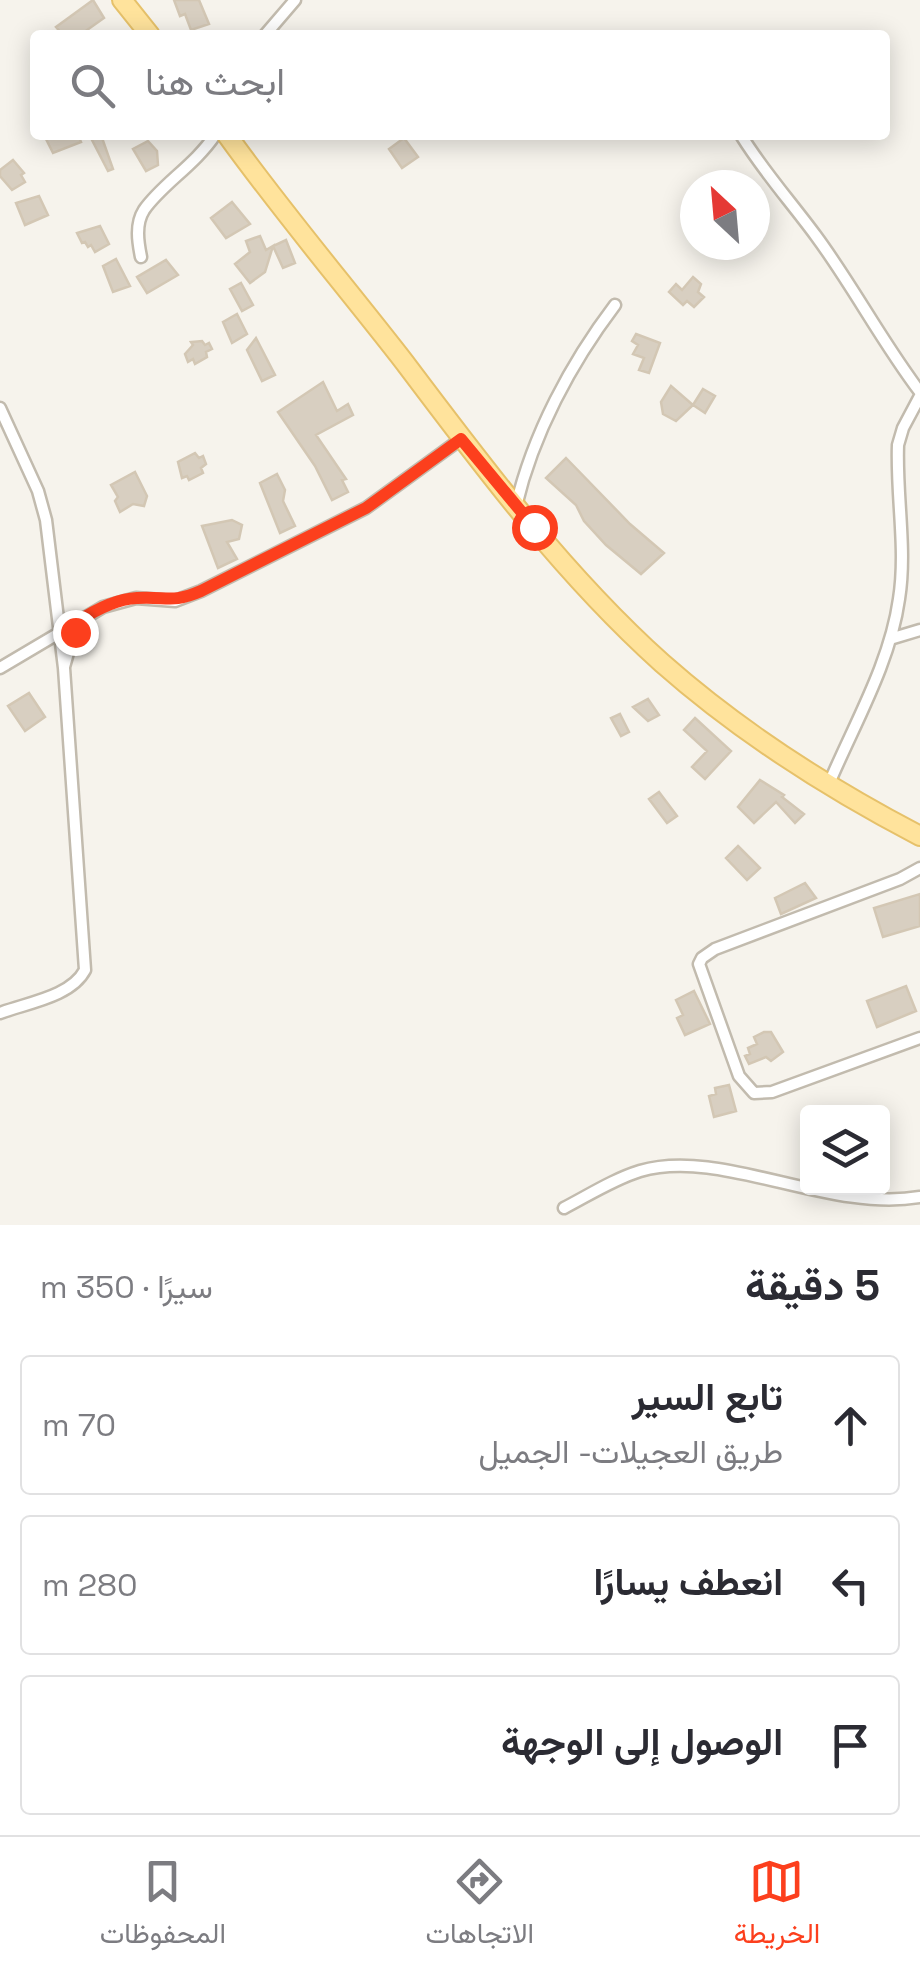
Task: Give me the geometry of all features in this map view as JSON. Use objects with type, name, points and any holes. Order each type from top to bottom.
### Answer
[{"type":"main road","points":[[122,0],[146,30]]},
{"type":"main road","points":[[231,140],[461,439],[604,607],[662,663],[719,710],[828,787],[920,836]]},
{"type":"street","points":[[269,30],[295,0]]},
{"type":"street","points":[[141,257],[138,239],[144,210],[196,161],[212,140]]},
{"type":"street","points":[[744,140],[778,190],[817,237],[920,394],[898,445],[900,598],[890,639],[828,787]]},
{"type":"street","points":[[516,506],[538,436],[578,360],[614,305]]},
{"type":"street","points":[[0,408],[44,510],[64,668],[85,970],[74,984],[59,992],[0,1013]]},
{"type":"street","points":[[0,668],[103,607],[127,599],[175,601],[201,591],[366,508],[461,439]]},
{"type":"street","points":[[64,668],[77,622]]},
{"type":"street","points":[[890,639],[920,630]]},
{"type":"street","points":[[920,868],[886,885],[715,949],[699,964],[739,1076],[754,1093],[772,1092],[920,1038]]},
{"type":"street","points":[[564,1208],[640,1171],[677,1167],[739,1174],[847,1198],[879,1201],[920,1197]]},
{"type":"building","points":[[93,0],[104,18],[87,30],[56,27]]},
{"type":"building","points":[[174,0],[199,0],[209,24],[191,30]]},
{"type":"building","points":[[46,140],[80,140],[81,142],[53,153]]},
{"type":"building","points":[[92,140],[103,140],[113,169],[108,171]]},
{"type":"building","points":[[405,140],[418,157],[402,168],[389,149]]},
{"type":"building","points":[[148,141],[157,151],[158,165],[146,171],[133,149]]},
{"type":"building","points":[[13,160],[24,173],[21,175],[25,182],[12,190],[0,176],[0,170]]},
{"type":"building","points":[[39,196],[48,215],[25,225],[16,203]]},
{"type":"building","points":[[232,202],[250,224],[226,238],[211,218]]},
{"type":"building","points":[[100,226],[109,244],[95,252],[91,245],[82,243],[77,233]]},
{"type":"building","points":[[260,236],[266,250],[273,246],[265,272],[250,283],[235,264],[250,252],[246,241]]},
{"type":"building","points":[[286,240],[295,263],[283,268],[273,246]]},
{"type":"building","points":[[116,259],[130,286],[113,292],[103,266]]},
{"type":"building","points":[[166,260],[178,275],[147,293],[137,277]]},
{"type":"building","points":[[693,277],[701,284],[698,292],[704,297],[694,307],[687,301],[683,305],[669,292],[676,284],[682,290]]},
{"type":"building","points":[[241,283],[253,305],[242,311],[230,289]]},
{"type":"building","points":[[237,314],[247,334],[232,343],[223,322]]},
{"type":"building","points":[[636,334],[660,343],[649,373],[639,370],[644,358],[633,354],[638,345],[632,341]]},
{"type":"building","points":[[256,338],[275,375],[262,381],[247,350]]},
{"type":"building","points":[[202,341],[212,349],[206,352],[207,357],[195,364],[193,359],[188,362],[185,354],[193,345],[191,342]]},
{"type":"building","points":[[323,382],[337,411],[348,404],[353,415],[316,435],[346,479],[342,480],[348,492],[332,500],[315,466],[278,412]]},
{"type":"building","points":[[671,386],[693,405],[676,421],[663,414],[661,402]]},
{"type":"building","points":[[703,389],[715,396],[705,413],[693,405]]},
{"type":"building","points":[[195,453],[199,458],[203,456],[203,473],[189,480],[187,476],[182,478],[178,462]]},
{"type":"building","points":[[566,458],[664,553],[641,574],[606,545],[584,521],[576,505],[546,478]]},
{"type":"building","points":[[135,472],[147,496],[144,506],[133,504],[120,512],[111,485]]},
{"type":"building","points":[[277,474],[285,490],[283,501],[295,526],[280,533],[260,483]]},
{"type":"building","points":[[232,520],[242,525],[239,539],[227,542],[237,559],[218,568],[202,526]]},
{"type":"building","points":[[29,693],[45,717],[25,731],[8,706]]},
{"type":"building","points":[[648,699],[659,715],[648,721],[633,707]]},
{"type":"building","points":[[620,714],[629,732],[621,736],[611,718]]},
{"type":"building","points":[[695,718],[731,751],[705,779],[692,767],[707,751],[684,730]]},
{"type":"building","points":[[760,780],[804,814],[795,823],[776,802],[754,823],[738,807]]},
{"type":"building","points":[[659,792],[677,816],[667,823],[649,799]]},
{"type":"building","points":[[738,846],[760,868],[747,880],[726,858]]},
{"type":"building","points":[[805,883],[816,898],[781,914],[775,898]]},
{"type":"building","points":[[920,894],[920,926],[883,937],[874,908]]},
{"type":"building","points":[[906,986],[916,1011],[877,1027],[867,1001]]},
{"type":"building","points":[[694,991],[710,1024],[685,1035],[677,1018],[683,1015],[676,1000]]},
{"type":"building","points":[[771,1032],[783,1052],[771,1061],[766,1057],[749,1064],[745,1056],[750,1054],[748,1048],[757,1044],[754,1037]]},
{"type":"building","points":[[729,1085],[736,1111],[714,1117],[709,1096],[716,1094],[715,1088]]},
{"type":"route","points":[[75,632],[77,622],[118,602],[136,598],[175,601],[201,591],[366,508],[461,439],[534,527]]}]
